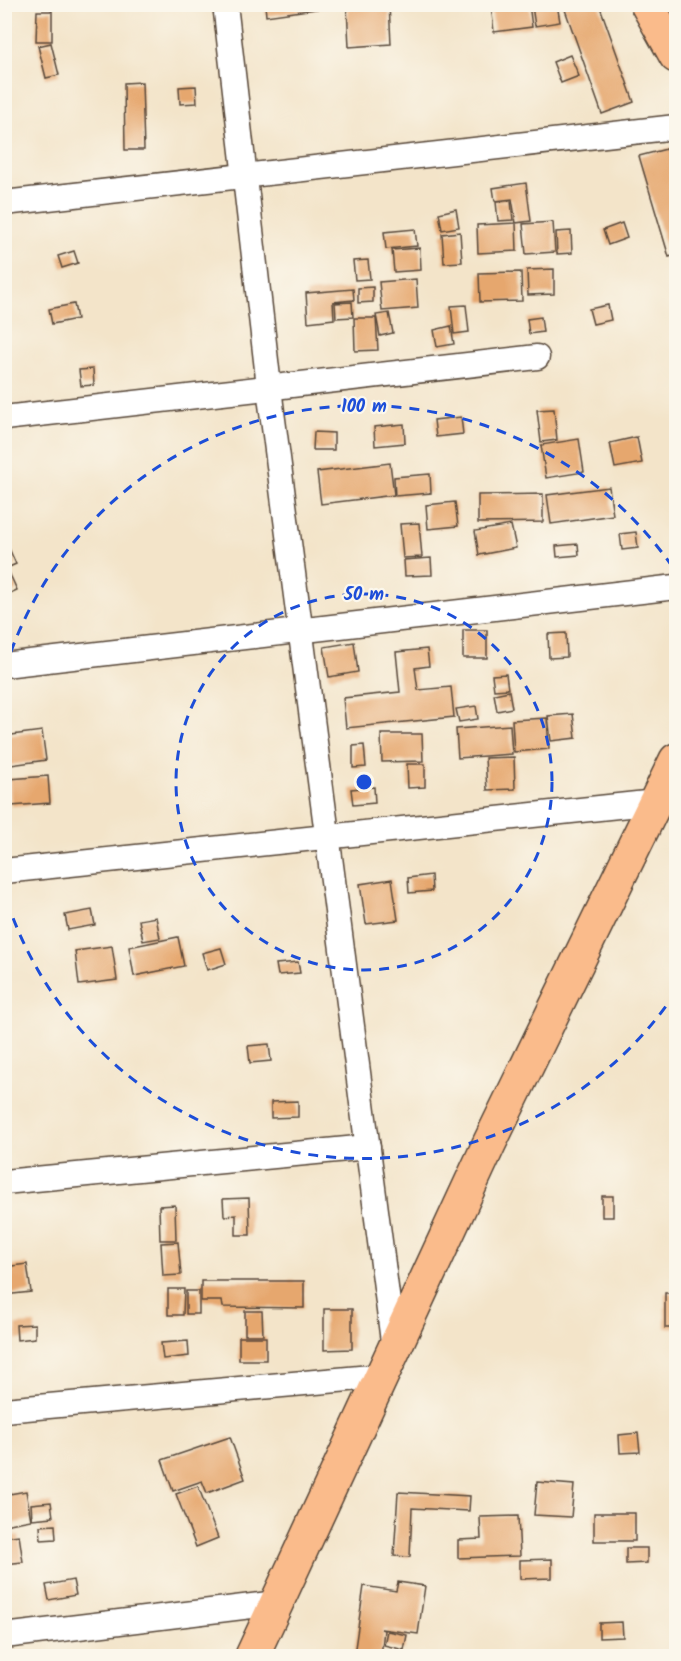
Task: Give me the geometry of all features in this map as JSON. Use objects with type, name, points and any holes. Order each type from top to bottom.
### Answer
[{"type":"main road","points":[[647,4],[676,56]]},
{"type":"main road","points":[[252,1656],[489,1144],[676,760]]},
{"type":"street","points":[[4,1410],[388,1362],[368,1147],[269,388],[225,4]]},
{"type":"street","points":[[4,203],[676,127]]},
{"type":"street","points":[[4,418],[537,357]]},
{"type":"street","points":[[4,665],[676,587]]},
{"type":"street","points":[[4,871],[656,802]]},
{"type":"street","points":[[4,1182],[368,1147]]},
{"type":"street","points":[[4,1636],[277,1603]]},
{"type":"building","points":[[265,4],[337,4],[337,6],[266,16]]},
{"type":"building","points":[[389,4],[391,44],[349,47],[347,6]]},
{"type":"building","points":[[491,4],[529,4],[532,27],[494,32]]},
{"type":"building","points":[[557,4],[560,22],[535,26],[532,6]]},
{"type":"building","points":[[563,4],[599,4],[634,102],[602,114]]},
{"type":"building","points":[[37,11],[52,11],[52,41],[36,41]]},
{"type":"building","points":[[51,43],[59,75],[46,78],[38,46]]},
{"type":"building","points":[[570,55],[579,76],[561,83],[553,62]]},
{"type":"building","points":[[142,82],[144,150],[125,150],[124,83]]},
{"type":"building","points":[[196,86],[197,103],[180,104],[179,87]]},
{"type":"building","points":[[674,147],[676,157],[676,255],[669,257],[639,156]]},
{"type":"building","points":[[526,183],[531,221],[516,223],[512,199],[495,201],[493,188]]},
{"type":"building","points":[[511,201],[513,220],[498,221],[496,202]]},
{"type":"building","points":[[456,209],[459,227],[442,230],[439,213]]},
{"type":"building","points":[[553,222],[555,252],[526,254],[523,224]]},
{"type":"building","points":[[516,223],[517,251],[478,253],[477,225]]},
{"type":"building","points":[[622,223],[627,238],[608,245],[603,230]]},
{"type":"building","points":[[415,229],[417,246],[386,249],[384,232]]},
{"type":"building","points":[[571,231],[572,253],[557,254],[556,232]]},
{"type":"building","points":[[460,232],[462,262],[444,263],[442,234]]},
{"type":"building","points":[[420,248],[421,270],[394,272],[392,250]]},
{"type":"building","points":[[74,251],[78,263],[62,268],[58,256]]},
{"type":"building","points":[[368,260],[370,279],[355,280],[353,261]]},
{"type":"building","points":[[554,269],[554,294],[528,295],[527,270]]},
{"type":"building","points":[[521,272],[522,301],[480,302],[479,273]]},
{"type":"building","points":[[416,279],[418,308],[382,311],[379,282]]},
{"type":"building","points":[[373,287],[373,302],[358,303],[358,288]]},
{"type":"building","points":[[353,289],[354,300],[333,302],[334,319],[308,322],[306,293]]},
{"type":"building","points":[[352,302],[353,317],[336,318],[335,303]]},
{"type":"building","points":[[74,304],[77,319],[52,324],[49,309]]},
{"type":"building","points":[[466,305],[469,332],[454,334],[451,306]]},
{"type":"building","points":[[608,305],[611,320],[593,324],[589,309]]},
{"type":"building","points":[[389,313],[393,333],[380,336],[376,315]]},
{"type":"building","points":[[541,317],[543,332],[529,334],[527,319]]},
{"type":"building","points":[[354,318],[376,318],[378,350],[355,351]]},
{"type":"building","points":[[451,326],[454,344],[437,347],[434,330]]},
{"type":"building","points":[[93,369],[94,385],[81,386],[79,370]]},
{"type":"building","points":[[554,409],[557,440],[541,442],[537,410]]},
{"type":"building","points":[[461,417],[463,434],[436,437],[434,420]]},
{"type":"building","points":[[404,424],[405,443],[375,446],[374,427]]},
{"type":"building","points":[[314,432],[334,433],[334,450],[313,450]]},
{"type":"building","points":[[637,437],[642,463],[615,468],[610,443]]},
{"type":"building","points":[[579,439],[584,472],[546,478],[541,445]]},
{"type":"building","points":[[390,463],[394,495],[321,504],[317,472]]},
{"type":"building","points":[[430,474],[431,493],[395,496],[394,477]]},
{"type":"building","points":[[609,487],[613,515],[551,524],[547,495]]},
{"type":"building","points":[[543,494],[543,522],[478,523],[478,495]]},
{"type":"building","points":[[455,502],[458,526],[428,529],[426,505]]},
{"type":"building","points":[[419,523],[422,557],[403,558],[400,524]]},
{"type":"building","points":[[511,525],[516,548],[479,555],[475,531]]},
{"type":"building","points":[[636,532],[638,548],[622,550],[620,534]]},
{"type":"building","points":[[578,544],[579,555],[557,557],[556,546]]},
{"type":"building","points":[[8,546],[16,564],[7,568],[17,590],[4,596],[4,548]]},
{"type":"building","points":[[431,558],[432,575],[405,576],[404,560]]},
{"type":"building","points":[[463,630],[487,630],[487,658],[463,658]]},
{"type":"building","points":[[566,633],[567,657],[549,658],[548,634]]},
{"type":"building","points":[[354,642],[358,672],[329,677],[324,647]]},
{"type":"building","points":[[427,649],[429,666],[415,668],[418,690],[451,687],[454,717],[346,728],[343,698],[400,692],[396,652]]},
{"type":"building","points":[[506,674],[508,689],[494,690],[492,675]]},
{"type":"building","points":[[509,691],[512,708],[497,711],[494,694]]},
{"type":"building","points":[[476,706],[478,719],[459,722],[456,709]]},
{"type":"building","points":[[573,714],[576,738],[551,741],[548,716]]},
{"type":"building","points":[[547,718],[549,749],[514,752],[512,720]]},
{"type":"building","points":[[510,725],[512,754],[458,758],[456,729]]},
{"type":"building","points":[[42,731],[46,760],[4,766],[4,736]]},
{"type":"building","points":[[381,734],[422,734],[423,761],[382,762]]},
{"type":"building","points":[[364,745],[366,767],[353,768],[353,746]]},
{"type":"building","points":[[514,757],[515,789],[487,790],[485,758]]},
{"type":"building","points":[[407,764],[425,764],[425,787],[408,788]]},
{"type":"building","points":[[48,776],[50,803],[11,806],[9,779]]},
{"type":"building","points":[[374,787],[375,803],[353,805],[351,789]]},
{"type":"building","points":[[431,875],[432,891],[409,893],[408,878]]},
{"type":"building","points":[[392,879],[398,920],[366,924],[360,884]]},
{"type":"building","points":[[92,910],[95,925],[68,930],[65,915]]},
{"type":"building","points":[[156,917],[160,938],[143,941],[139,920]]},
{"type":"building","points":[[178,937],[184,966],[134,976],[129,947]]},
{"type":"building","points":[[112,946],[117,980],[79,985],[75,951]]},
{"type":"building","points":[[221,948],[226,964],[207,970],[202,953]]},
{"type":"building","points":[[298,962],[300,973],[278,975],[276,964]]},
{"type":"building","points":[[269,1044],[271,1061],[250,1063],[248,1046]]},
{"type":"building","points":[[298,1101],[298,1117],[271,1118],[271,1102]]},
{"type":"building","points":[[602,1196],[613,1196],[613,1217],[602,1217]]},
{"type":"building","points":[[249,1198],[250,1235],[236,1235],[236,1215],[224,1216],[223,1199]]},
{"type":"building","points":[[175,1205],[176,1240],[160,1240],[159,1206]]},
{"type":"building","points":[[178,1242],[181,1275],[163,1276],[161,1243]]},
{"type":"building","points":[[27,1264],[31,1292],[4,1295],[4,1267]]},
{"type":"building","points":[[201,1281],[304,1281],[304,1308],[223,1307],[222,1301],[201,1301]]},
{"type":"building","points":[[168,1289],[184,1289],[183,1315],[168,1315]]},
{"type":"building","points":[[186,1291],[199,1291],[199,1314],[186,1314]]},
{"type":"building","points":[[665,1293],[676,1293],[676,1328],[665,1328]]},
{"type":"building","points":[[324,1309],[352,1309],[352,1349],[324,1350]]},
{"type":"building","points":[[245,1311],[262,1311],[263,1335],[245,1335]]},
{"type":"building","points":[[35,1324],[35,1338],[17,1340],[16,1325]]},
{"type":"building","points":[[239,1337],[266,1337],[266,1360],[239,1360]]},
{"type":"building","points":[[188,1341],[189,1356],[163,1359],[161,1343]]},
{"type":"building","points":[[638,1433],[640,1452],[620,1453],[619,1435]]},
{"type":"building","points":[[230,1437],[245,1479],[207,1493],[202,1481],[173,1491],[162,1460]]},
{"type":"building","points":[[537,1482],[574,1485],[571,1517],[534,1515]]},
{"type":"building","points":[[198,1486],[218,1538],[196,1547],[176,1494]]},
{"type":"building","points":[[26,1491],[31,1520],[4,1525],[4,1495]]},
{"type":"building","points":[[398,1492],[470,1496],[469,1511],[412,1508],[410,1557],[394,1556]]},
{"type":"building","points":[[51,1502],[53,1517],[32,1519],[31,1504]]},
{"type":"building","points":[[594,1513],[635,1513],[635,1541],[594,1541]]},
{"type":"building","points":[[518,1516],[520,1556],[458,1558],[458,1540],[481,1539],[480,1517]]},
{"type":"building","points":[[55,1525],[56,1539],[41,1540],[40,1526]]},
{"type":"building","points":[[19,1535],[23,1562],[4,1564],[4,1537]]},
{"type":"building","points":[[626,1548],[647,1548],[647,1563],[626,1564]]},
{"type":"building","points":[[552,1559],[552,1578],[520,1579],[520,1560]]},
{"type":"building","points":[[73,1580],[76,1595],[49,1600],[46,1585]]},
{"type":"building","points":[[398,1582],[425,1586],[418,1634],[381,1629],[384,1630],[381,1656],[354,1655],[364,1586],[396,1591]]},
{"type":"building","points":[[622,1622],[623,1637],[599,1638],[599,1623]]},
{"type":"building","points":[[387,1631],[407,1635],[404,1650],[384,1645]]}]
